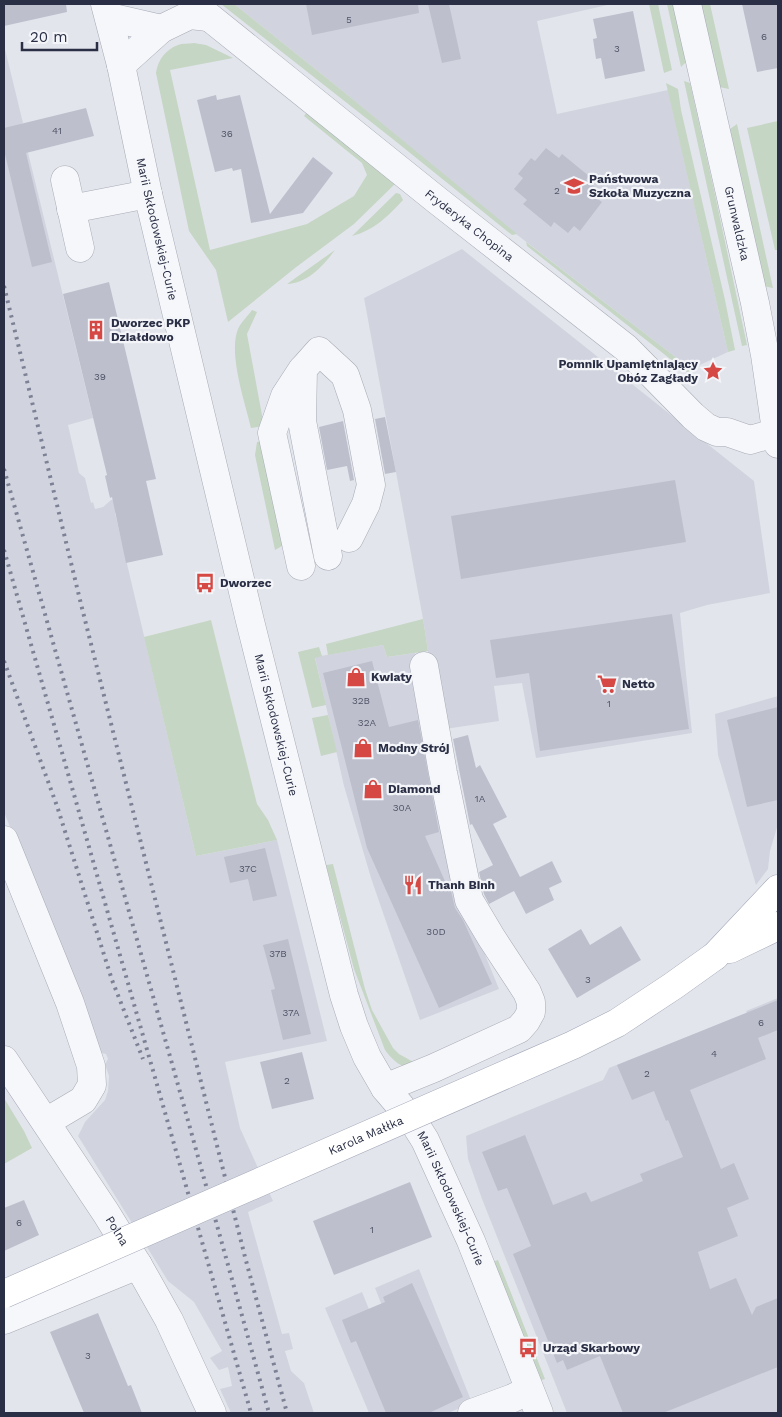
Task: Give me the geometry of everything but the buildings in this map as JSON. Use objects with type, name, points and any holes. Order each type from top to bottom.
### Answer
[{"type":"main road","name":"Karola Małłka","points":[[715,956],[778,889]]},
{"type":"main road","name":"Karola Małłka","points":[[4,1294],[573,1045],[617,1023],[715,956],[778,926]]},
{"type":"street","name":"Grunwaldzka","points":[[686,4],[755,303],[778,436]]},
{"type":"street","points":[[112,8],[161,29]]},
{"type":"street","name":"Marii Skłodowskiej-Curie","points":[[112,8],[121,65],[148,194],[250,621],[344,995],[367,1057],[385,1088],[414,1121],[424,1140],[471,1241],[534,1401]]},
{"type":"street","name":"Fryderyka Chopina","points":[[121,65],[161,29],[201,10],[438,201],[626,348],[706,427],[717,432],[727,432],[748,426],[778,436]]},
{"type":"street","points":[[65,180],[80,248]]},
{"type":"street","points":[[71,209],[148,194]]},
{"type":"street","points":[[301,566],[272,433],[285,396],[303,369],[319,351],[345,375],[357,410],[371,486],[366,504],[349,538]]},
{"type":"street","points":[[303,369],[302,422],[328,556]]},
{"type":"street","points":[[385,1088],[519,1029],[531,1012],[531,1002],[527,992],[469,900],[424,666]]},
{"type":"street","points":[[4,840],[70,1003],[91,1066],[92,1085],[83,1100],[46,1122]]},
{"type":"street","name":"Polna","points":[[4,1060],[106,1213],[138,1265],[169,1320],[212,1413]]},
{"type":"street","points":[[4,1320],[138,1265]]},
{"type":"street","points":[[472,1413],[513,1398],[534,1401]]},
{"type":"shaded area","name":"Państwowa Szkoła Muzyczna","points":[[234,4],[612,4],[537,21],[557,114],[668,90],[728,352],[691,369],[503,224]]},
{"type":"shaded area","points":[[4,45],[23,123],[21,124],[93,418],[68,425],[79,473],[85,478],[91,503],[93,502],[95,509],[103,507],[111,500],[146,491],[115,513],[196,856],[277,840],[327,1041],[225,1062],[240,1128],[273,1201],[248,1212],[282,1334],[289,1333],[293,1349],[285,1351],[291,1371],[304,1383],[314,1413],[231,1413],[220,1389],[232,1386],[228,1367],[219,1370],[210,1358],[222,1351],[194,1302],[168,1281],[78,1136],[85,1122],[105,1100],[109,1076],[105,1064],[108,1059],[106,1054],[101,1053],[4,812]]},
{"type":"shaded area","points":[[462,249],[754,481],[770,593],[707,605],[680,613],[692,733],[536,758],[522,683],[494,686],[499,721],[445,729],[428,651],[364,298]]},
{"type":"shaded area","points":[[383,645],[387,657],[415,653],[447,830],[468,913],[499,989],[420,1020],[371,878],[344,786],[315,657]]},
{"type":"shaded area","points":[[778,696],[778,824],[770,851],[768,869],[756,885],[718,755],[715,714]]},
{"type":"shaded area","points":[[778,998],[778,1413],[567,1413],[482,1199],[468,1159],[466,1136],[603,1080],[609,1068],[747,1013],[746,1011]]},
{"type":"shaded area","points":[[419,1269],[472,1403],[448,1413],[424,1413],[375,1288]]},
{"type":"shaded area","points":[[362,1292],[411,1413],[369,1413],[325,1308]]},
{"type":"green space","points":[[221,4],[234,4],[517,234],[512,235]]},
{"type":"green space","points":[[649,4],[658,4],[672,70],[664,73]]},
{"type":"green space","points":[[667,4],[673,4],[686,62],[681,67]]},
{"type":"green space","points":[[701,4],[710,4],[729,89],[719,87]]},
{"type":"green space","points":[[194,43],[206,45],[233,58],[170,70],[210,250],[307,224],[354,196],[367,175],[362,163],[304,116],[307,112],[396,183],[354,224],[228,322],[216,270],[189,231],[156,73],[160,60],[169,50],[180,44]]},
{"type":"green space","points":[[684,81],[690,83],[747,345],[742,346]]},
{"type":"green space","points":[[666,83],[678,89],[681,110],[735,350],[728,352]]},
{"type":"green space","points":[[778,121],[778,250],[775,250],[747,128]]},
{"type":"green space","points":[[737,124],[773,288],[763,286],[730,129]]},
{"type":"green space","points":[[396,193],[400,194],[403,200],[392,212],[368,230],[352,236]]},
{"type":"green space","points":[[526,242],[691,369],[688,373],[527,246]]},
{"type":"green space","points":[[335,250],[314,273],[302,281],[287,284]]},
{"type":"green space","points":[[252,310],[257,312],[247,334],[264,426],[251,428],[238,378],[235,339],[238,329]]},
{"type":"green space","points":[[269,439],[288,539],[275,550],[255,455],[257,442]]},
{"type":"green space","points":[[423,619],[428,651],[387,657],[383,645],[328,655],[326,644]]},
{"type":"green space","points":[[211,620],[257,804],[268,820],[277,840],[196,856],[144,637]]},
{"type":"green space","points":[[319,647],[322,656],[315,658],[326,705],[312,708],[298,652]]},
{"type":"green space","points":[[328,715],[337,752],[321,756],[312,718]]},
{"type":"green space","points":[[333,864],[372,1010],[393,1048],[399,1054],[417,1064],[410,1067],[399,1064],[385,1050],[354,969],[326,865]]},
{"type":"green space","points":[[4,1098],[32,1148],[4,1164]]},
{"type":"green space","points":[[498,1260],[545,1379],[538,1381],[492,1262]]},
{"type":"railway","points":[[4,286],[81,604],[245,1257],[287,1413]]},
{"type":"railway","points":[[4,469],[269,1413]]},
{"type":"railway","points":[[4,550],[251,1413]]},
{"type":"railway","points":[[4,661],[57,806],[112,980],[143,1059]]},
{"type":"place","name":"Państwowa Szkoła Muzyczna","points":[[574,186]]},
{"type":"place","name":"Dworzec PKP Działdowo","points":[[96,330]]},
{"type":"place","name":"Pomnik Upamiętniający Obóz Zagłady","points":[[713,371]]},
{"type":"place","name":"Dworzec","points":[[205,583]]},
{"type":"place","name":"Kwiaty","points":[[356,677]]},
{"type":"place","name":"Netto","points":[[607,684]]},
{"type":"place","name":"Modny Strój","points":[[363,748]]},
{"type":"place","name":"Diamond","points":[[373,789]]},
{"type":"place","name":"Thanh Binh","points":[[413,885]]},
{"type":"place","name":"Urząd Skarbowy","points":[[528,1348]]}]
